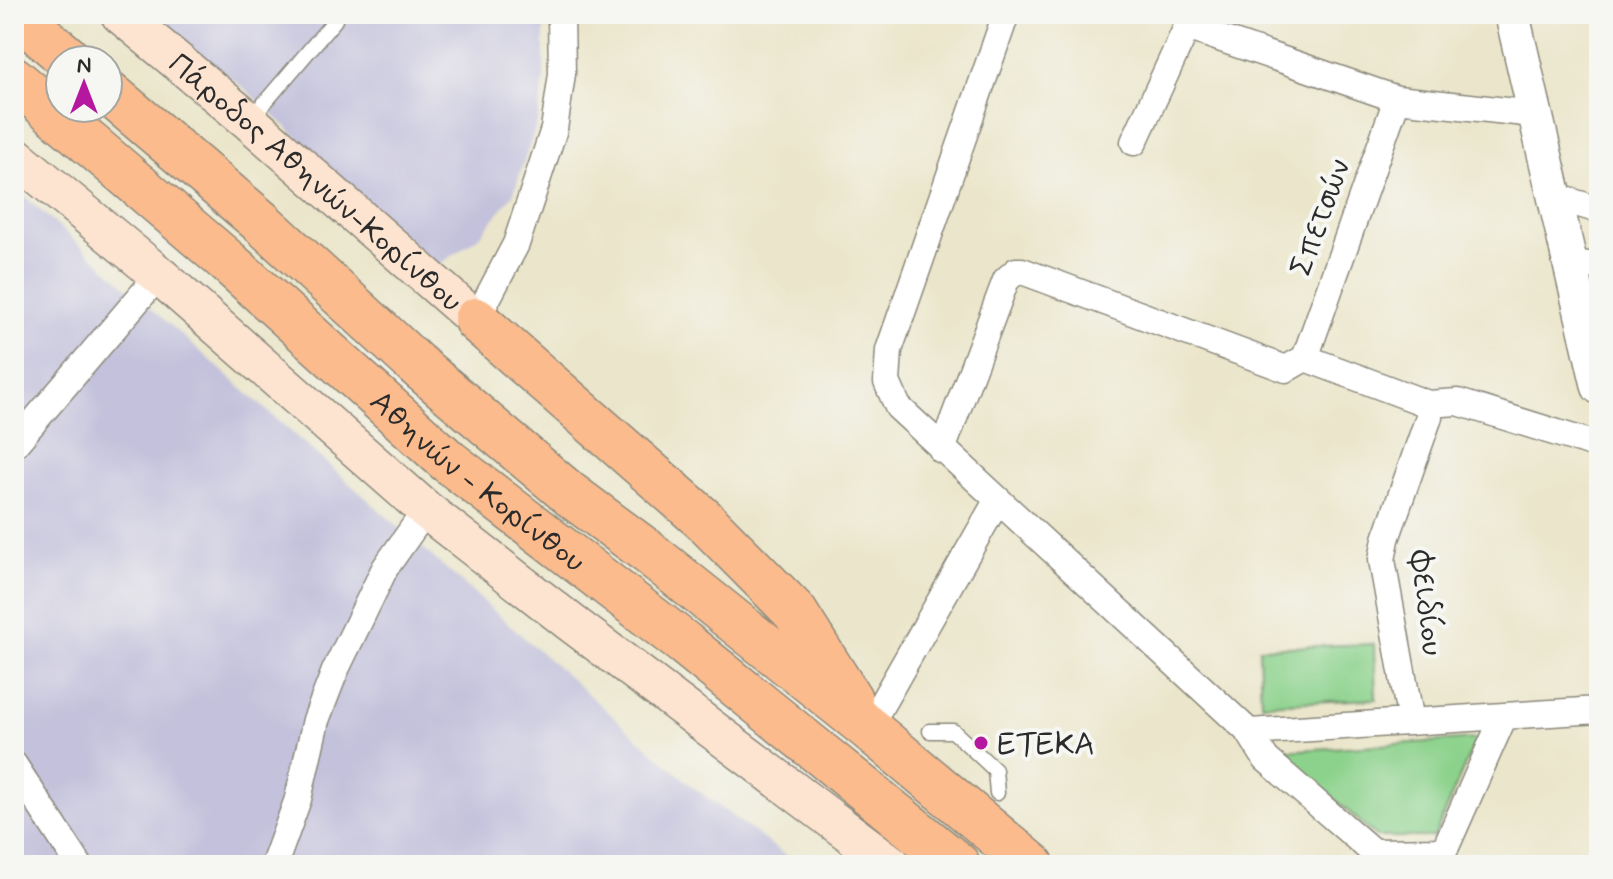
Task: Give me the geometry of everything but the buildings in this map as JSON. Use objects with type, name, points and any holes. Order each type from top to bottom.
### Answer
[{"type":"highway","points":[[18,16],[51,44]]},
{"type":"highway","name":"Αθηνών - Κορίνθου","points":[[14,79],[227,261],[448,461],[684,643],[958,865]]},
{"type":"highway","name":"Αθηνών - Κορίνθου","points":[[124,106],[261,222],[417,365],[571,495],[648,552],[868,728],[1032,865]]},
{"type":"highway","points":[[476,320],[704,520],[795,612],[868,728]]},
{"type":"main road","name":"Πάροδος Αθηνών-Κορίνθου","points":[[120,14],[249,121],[476,320]]},
{"type":"main road","points":[[14,155],[159,275],[426,510],[892,865]]},
{"type":"street","points":[[476,320],[516,244],[554,129],[562,74],[561,14]]},
{"type":"street","points":[[1006,14],[887,362],[887,382],[896,405],[1249,732],[1266,759],[1373,852],[1425,858],[1444,851],[1504,716]]},
{"type":"street","points":[[1512,14],[1553,196],[1584,265],[1599,387]]},
{"type":"street","points":[[1134,142],[1190,20],[1397,99],[1534,114]]},
{"type":"street","name":"Σπετσών","points":[[1305,358],[1397,99]]},
{"type":"street","points":[[1553,196],[1599,210]]},
{"type":"street","points":[[942,450],[1006,280],[1016,271],[1286,369],[1305,358],[1428,404],[1458,402],[1599,446]]},
{"type":"street","points":[[14,445],[159,275]]},
{"type":"street","name":"Φειδίου","points":[[1411,722],[1382,560],[1386,539],[1429,417],[1428,404]]},
{"type":"street","points":[[868,728],[997,501]]},
{"type":"street","points":[[274,865],[298,799],[316,720],[335,671],[385,568],[426,510]]},
{"type":"street","points":[[1249,732],[1599,710]]},
{"type":"street","points":[[14,765],[79,865]]},
{"type":"lane","points":[[249,121],[335,20]]},
{"type":"lane","points":[[930,731],[953,731],[995,770],[997,793]]},
{"type":"shaded area","points":[[146,14],[544,14],[544,81],[538,120],[513,195],[479,237],[437,266],[245,89]]},
{"type":"shaded area","points":[[14,187],[693,787],[798,865],[14,865]]},
{"type":"green space","points":[[1374,644],[1376,699],[1261,704],[1259,648]]},
{"type":"green space","points":[[1476,739],[1434,837],[1377,837],[1280,751]]},
{"type":"place","name":"ΕΤΕΚΑ","points":[[981,743]]}]
